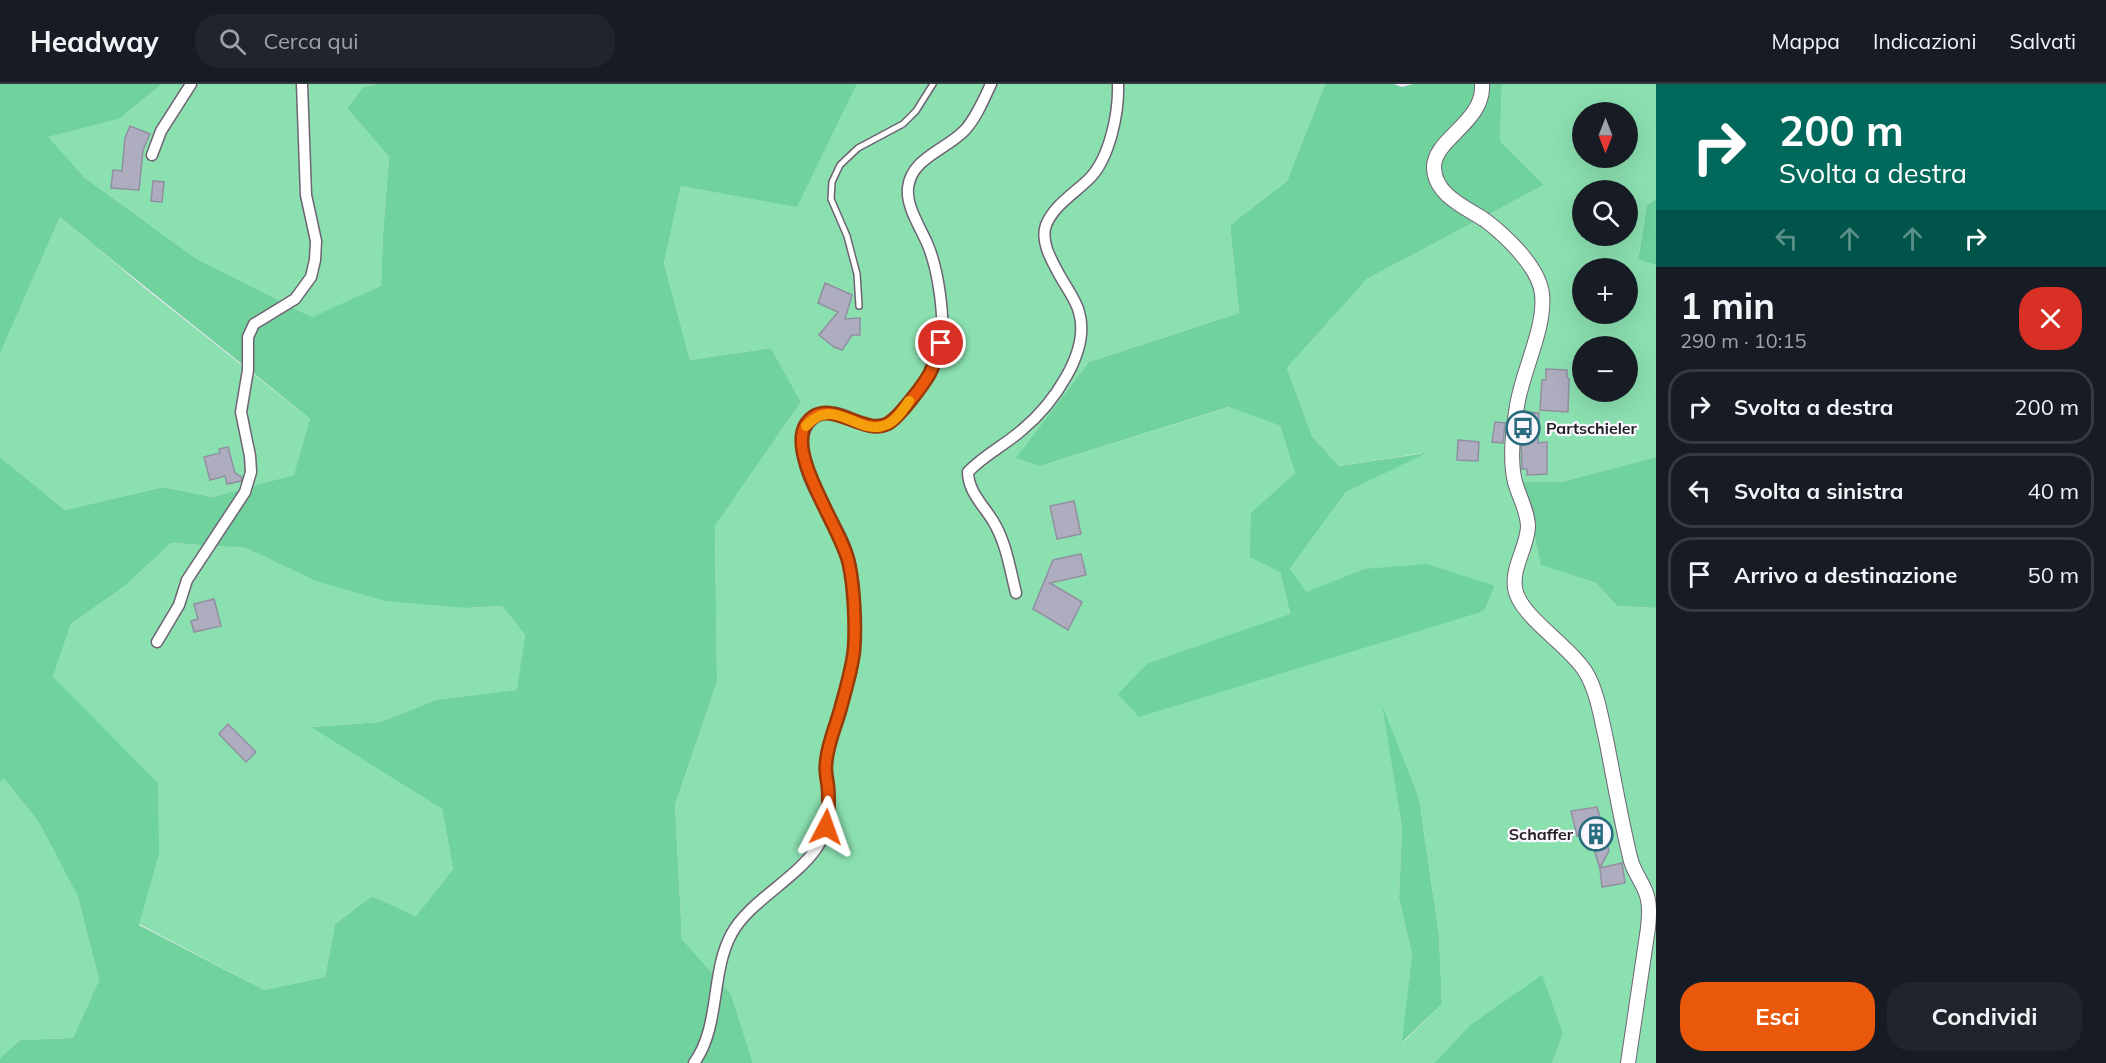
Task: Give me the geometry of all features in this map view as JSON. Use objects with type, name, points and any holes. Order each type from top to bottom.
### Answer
[{"type":"street","points":[[152,155],[161,131],[191,84]]},
{"type":"street","points":[[157,642],[179,605],[187,580],[245,492],[251,472],[241,412],[248,370],[249,338],[254,324],[295,299],[311,278],[316,241],[306,195],[302,84]]},
{"type":"street","points":[[694,1063],[700,1055],[708,1031],[724,952],[732,932],[743,918],[803,865],[818,847],[830,808],[825,765],[851,669],[854,648],[854,610],[850,565],[843,543],[817,494],[806,465],[803,440],[806,425],[816,416],[835,413],[861,424],[874,427],[885,425],[897,417],[930,374],[941,343],[941,298],[930,249],[910,202],[908,190],[911,177],[919,164],[965,130],[991,84]]},
{"type":"street","points":[[1017,593],[1003,542],[995,523],[968,483],[968,472],[1023,430],[1052,398],[1076,358],[1082,330],[1079,311],[1051,260],[1044,233],[1050,217],[1091,177],[1104,159],[1116,113],[1118,84]]},
{"type":"street","points":[[1482,84],[1483,93],[1479,104],[1441,149],[1435,159],[1434,170],[1443,192],[1500,232],[1517,249],[1531,268],[1542,295],[1536,335],[1520,387],[1514,429],[1513,470],[1528,525],[1527,539],[1516,570],[1515,586],[1518,598],[1527,611],[1578,661],[1586,672],[1600,713],[1632,863],[1648,896],[1650,909],[1648,928],[1628,1063]]},
{"type":"lane","points":[[859,306],[857,274],[847,236],[831,199],[832,182],[840,165],[858,147],[903,124],[916,111],[933,84]]},
{"type":"green space","points":[[0,84],[162,84],[119,119],[48,137],[85,178],[197,259],[312,317],[381,286],[389,157],[347,108],[363,87],[376,84],[857,84],[797,207],[681,186],[664,263],[690,360],[771,348],[801,402],[715,526],[717,682],[675,805],[682,939],[731,994],[753,1063],[0,1063],[0,1058],[20,1040],[73,1038],[99,980],[78,897],[38,821],[4,779],[0,782],[0,457],[65,510],[163,487],[213,497],[294,475],[310,419],[60,217],[0,354]],"holes":[[[171,543],[246,548],[313,580],[386,601],[467,608],[502,606],[525,635],[517,690],[435,700],[381,722],[311,727],[442,809],[453,869],[416,916],[372,896],[335,924],[325,977],[264,990],[139,925],[159,855],[158,783],[53,677],[71,624],[125,586]]]},
{"type":"green space","points":[[162,84],[376,84],[363,87],[347,108],[389,157],[381,287],[312,317],[197,259],[85,178],[47,137],[119,119]]},
{"type":"green space","points":[[857,84],[1325,84],[1287,181],[1230,225],[1239,313],[1089,362],[1040,466],[1230,407],[1280,426],[1295,473],[1252,513],[1280,572],[1290,615],[1148,663],[1484,611],[1495,586],[1364,569],[1305,593],[1290,569],[1346,492],[1423,453],[1339,466],[1312,436],[1287,368],[1367,279],[1544,185],[1500,141],[1502,84],[1656,84],[1656,199],[1647,205],[1638,260],[1656,265],[1656,457],[1561,482],[1525,483],[1542,565],[1596,583],[1617,606],[1656,608],[1656,1063],[1552,1063],[1563,1034],[1469,1026],[1434,1063],[753,1063],[731,994],[682,939],[675,805],[717,682],[715,526],[801,402],[771,348],[690,360],[664,263],[681,186],[797,206]],"holes":[[[1383,709],[1419,798],[1439,935],[1442,1004],[1403,1042],[1412,955],[1399,898],[1402,828]]]},
{"type":"green space","points":[[1325,84],[1394,84],[1402,87],[1413,84],[1502,84],[1500,141],[1544,185],[1367,279],[1287,368],[1312,436],[1339,466],[1426,453],[1346,492],[1290,569],[1306,592],[1364,569],[1427,564],[1495,586],[1484,611],[1139,717],[1118,694],[1148,663],[1290,614],[1280,572],[1250,557],[1251,513],[1295,473],[1280,426],[1229,407],[1040,466],[1016,458],[1089,362],[1239,313],[1230,225],[1287,181]]},
{"type":"green space","points":[[1656,199],[1656,265],[1638,260],[1647,205]]},
{"type":"green space","points":[[60,217],[146,289],[310,419],[295,475],[213,497],[163,487],[65,510],[0,457],[0,354]]},
{"type":"green space","points":[[1656,457],[1656,608],[1617,606],[1596,583],[1541,565],[1524,482],[1561,482]]},
{"type":"green space","points":[[171,543],[246,548],[313,580],[467,608],[502,606],[525,635],[518,690],[435,700],[381,722],[312,727],[442,809],[453,869],[416,916],[372,896],[335,924],[325,977],[264,990],[139,924],[159,855],[53,677],[71,624],[125,586]]},
{"type":"green space","points":[[1382,705],[1419,798],[1439,935],[1442,1004],[1402,1042],[1412,955],[1399,898],[1402,828]]},
{"type":"green space","points":[[4,779],[38,821],[78,897],[99,980],[73,1038],[20,1040],[0,1058],[0,782]]},
{"type":"green space","points":[[1542,975],[1563,1034],[1552,1063],[1434,1063],[1469,1026]]},
{"type":"building","points":[[130,126],[150,134],[143,150],[139,190],[111,188],[113,170],[122,171],[125,138]]},
{"type":"building","points":[[153,181],[164,182],[162,202],[151,201]]},
{"type":"building","points":[[825,283],[852,295],[845,319],[860,318],[860,335],[852,335],[842,350],[834,347],[819,335],[838,312],[818,303]]},
{"type":"building","points":[[1546,369],[1567,370],[1568,412],[1540,410],[1542,380],[1546,380]]},
{"type":"building","points":[[1526,412],[1539,413],[1538,443],[1547,442],[1547,474],[1527,475],[1527,469],[1522,469],[1521,444]]},
{"type":"building","points":[[1495,422],[1505,423],[1503,443],[1492,442]]},
{"type":"building","points":[[1458,440],[1479,442],[1478,461],[1457,460]]},
{"type":"building","points":[[228,447],[235,473],[242,477],[241,481],[227,484],[225,476],[210,480],[204,457],[220,453],[219,449]]},
{"type":"building","points":[[1074,501],[1081,534],[1057,539],[1050,506]]},
{"type":"building","points":[[1081,554],[1086,575],[1050,583],[1082,602],[1068,630],[1033,609],[1053,560]]},
{"type":"building","points":[[214,599],[221,626],[194,632],[191,621],[198,619],[194,604]]},
{"type":"building","points":[[228,724],[256,752],[246,762],[219,734]]},
{"type":"building","name":"Schaffer","points":[[1597,807],[1609,851],[1600,868],[1622,863],[1625,883],[1602,887],[1600,869],[1589,833],[1577,836],[1571,811]]},
{"type":"slow traffic","points":[[806,426],[816,416],[835,413],[861,424],[874,427],[885,425],[897,417],[909,401]]},
{"type":"place","name":"Partschieler","points":[[1523,428]]},
{"type":"place","name":"Schaffer","points":[[1596,834]]},
{"type":"route","points":[[826,827],[830,808],[825,765],[851,669],[854,648],[854,610],[850,565],[843,543],[817,494],[806,465],[803,440],[806,425],[816,416],[835,413],[861,424],[874,427],[885,425],[897,417],[930,374],[941,343]]}]
